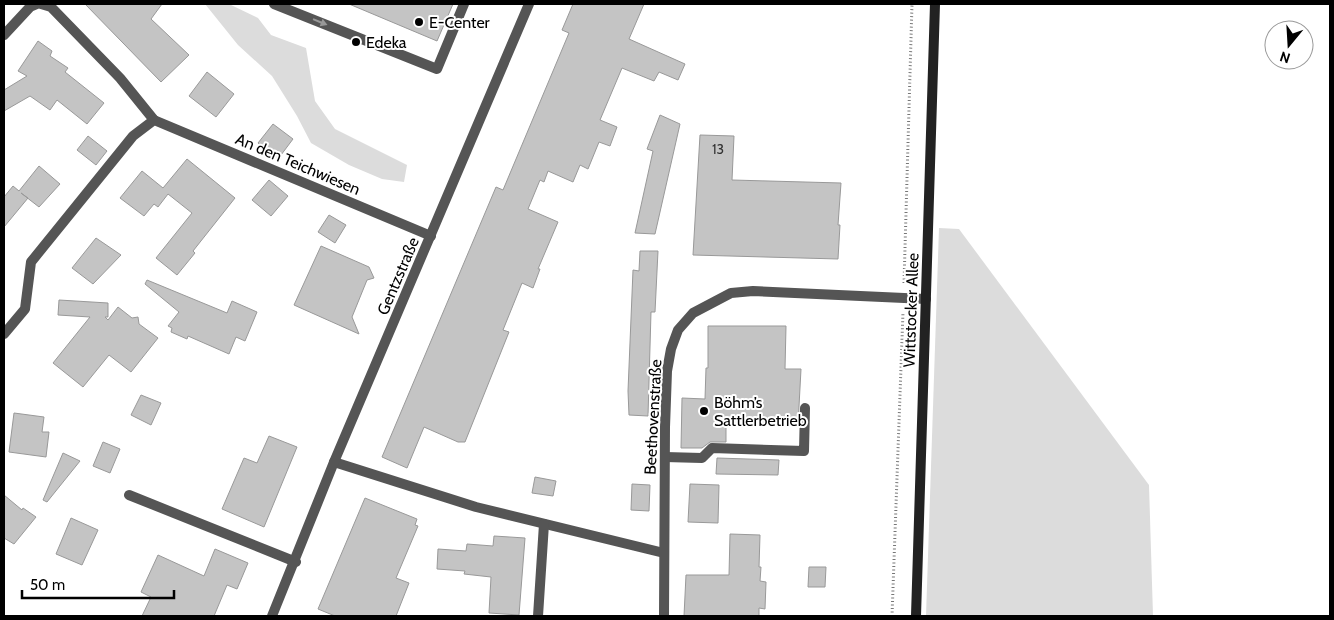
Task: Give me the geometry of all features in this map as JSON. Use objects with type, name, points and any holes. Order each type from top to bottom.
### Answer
[{"type":"main road","name":"Wittstocker Allee","points":[[916,616],[935,4]]},
{"type":"street","points":[[4,35],[30,7],[37,4]]},
{"type":"street","name":"An den Teichwiesen","points":[[41,4],[51,7],[120,78],[154,120],[431,236]]},
{"type":"street","points":[[274,4],[437,69],[464,4]]},
{"type":"street","name":"Gentzstraße","points":[[272,616],[296,562],[334,462],[529,4]]},
{"type":"street","points":[[4,334],[25,309],[31,262],[133,136],[154,120]]},
{"type":"street","name":"Beethovenstraße","points":[[664,616],[664,457],[667,371],[671,349],[678,330],[693,313],[731,294],[753,291],[926,299]]},
{"type":"street","points":[[664,457],[702,458],[712,448],[804,451],[805,408]]},
{"type":"street","points":[[334,462],[476,507],[664,553]]},
{"type":"street","points":[[129,495],[296,562]]},
{"type":"street","points":[[538,616],[544,524]]},
{"type":"shaded area","points":[[205,4],[229,4],[258,18],[271,35],[306,48],[315,101],[335,129],[407,165],[404,182],[382,179],[349,165],[311,143],[272,76],[238,45]]},
{"type":"shaded area","points":[[939,228],[959,229],[1149,485],[1153,616],[926,616]]},
{"type":"building","points":[[85,4],[162,4],[151,19],[189,55],[161,82]]},
{"type":"building","name":"E-Center","points":[[349,4],[453,4],[437,41]]},
{"type":"building","points":[[573,4],[644,4],[629,39],[685,64],[678,80],[659,72],[654,81],[622,68],[600,120],[617,127],[610,146],[599,142],[588,169],[580,165],[573,182],[548,171],[544,182],[540,180],[528,209],[558,222],[538,269],[540,269],[533,288],[522,283],[503,330],[509,332],[465,442],[458,442],[424,427],[407,468],[382,457],[496,187],[503,190],[569,33],[562,30]]},
{"type":"building","points":[[38,41],[52,51],[50,56],[68,68],[65,72],[104,103],[87,124],[57,100],[50,110],[30,96],[4,111],[4,90],[27,76],[18,71]]},
{"type":"building","points":[[207,72],[234,94],[216,117],[189,96]]},
{"type":"building","points":[[660,115],[680,124],[655,234],[635,233],[653,151],[647,149]]},
{"type":"building","points":[[273,124],[293,139],[278,159],[258,143]]},
{"type":"building","points":[[700,135],[734,136],[732,180],[841,183],[838,259],[693,255]]},
{"type":"building","points":[[88,136],[107,151],[96,165],[77,150]]},
{"type":"building","points":[[187,159],[235,198],[193,251],[195,253],[177,275],[156,258],[192,213],[168,194],[158,207],[154,204],[144,216],[120,198],[142,171],[163,188]]},
{"type":"building","points":[[39,166],[60,184],[39,207],[28,198],[4,227],[4,197],[13,186],[19,191]]},
{"type":"building","points":[[269,180],[288,196],[271,216],[252,200]]},
{"type":"building","points":[[329,215],[346,225],[335,243],[318,232]]},
{"type":"building","points":[[96,238],[121,255],[93,284],[72,268]]},
{"type":"building","points":[[321,246],[369,267],[374,278],[367,280],[352,317],[359,334],[294,305]]},
{"type":"building","points":[[640,251],[658,251],[655,312],[651,312],[648,416],[629,415],[628,391],[633,270],[639,271]]},
{"type":"building","points":[[147,280],[227,313],[232,301],[257,312],[245,341],[236,337],[229,354],[188,336],[187,339],[171,332],[172,328],[168,326],[179,312],[145,284]]},
{"type":"building","points":[[59,300],[108,303],[108,317],[105,317],[108,320],[118,307],[132,318],[138,317],[139,324],[158,338],[131,372],[109,355],[83,387],[53,363],[90,317],[58,315]]},
{"type":"building","points":[[708,326],[786,326],[785,369],[801,369],[798,425],[726,423],[726,442],[710,442],[702,448],[681,448],[682,398],[705,399],[706,368],[708,368]]},
{"type":"building","points":[[141,395],[161,403],[151,425],[131,415]]},
{"type":"building","points":[[14,413],[44,417],[42,432],[49,432],[46,457],[9,452]]},
{"type":"building","points":[[269,436],[297,447],[264,527],[222,509],[244,458],[257,463]]},
{"type":"building","points":[[103,442],[120,449],[110,473],[93,466]]},
{"type":"building","points":[[63,453],[80,461],[47,502],[43,500]]},
{"type":"building","points":[[717,458],[779,460],[778,475],[716,474]]},
{"type":"building","points":[[535,477],[556,481],[553,496],[532,493]]},
{"type":"building","points":[[632,484],[650,485],[649,511],[631,510]]},
{"type":"building","points":[[690,484],[719,485],[718,523],[688,522]]},
{"type":"building","points":[[4,495],[22,510],[23,508],[36,517],[14,544],[4,538]]},
{"type":"building","points":[[365,498],[417,519],[415,525],[418,526],[396,578],[409,583],[396,616],[335,616],[318,609]]},
{"type":"building","points":[[71,518],[98,530],[82,565],[56,554]]},
{"type":"building","points":[[730,534],[760,535],[759,567],[761,567],[760,581],[766,582],[765,609],[759,608],[759,616],[684,616],[686,575],[729,575]]},
{"type":"building","points":[[494,536],[525,538],[519,615],[489,613],[491,577],[464,574],[465,571],[437,569],[438,549],[466,551],[467,544],[493,546]]},
{"type":"building","points":[[215,549],[248,563],[237,589],[227,585],[214,616],[142,616],[151,597],[141,592],[158,555],[204,576]]},
{"type":"building","points":[[809,567],[826,567],[825,587],[808,587]]},
{"type":"place","name":"E-Center","points":[[419,22]]},
{"type":"place","name":"Edeka","points":[[356,42]]},
{"type":"place","name":"Böhm’s Sattlerbetrieb","points":[[704,411]]}]
